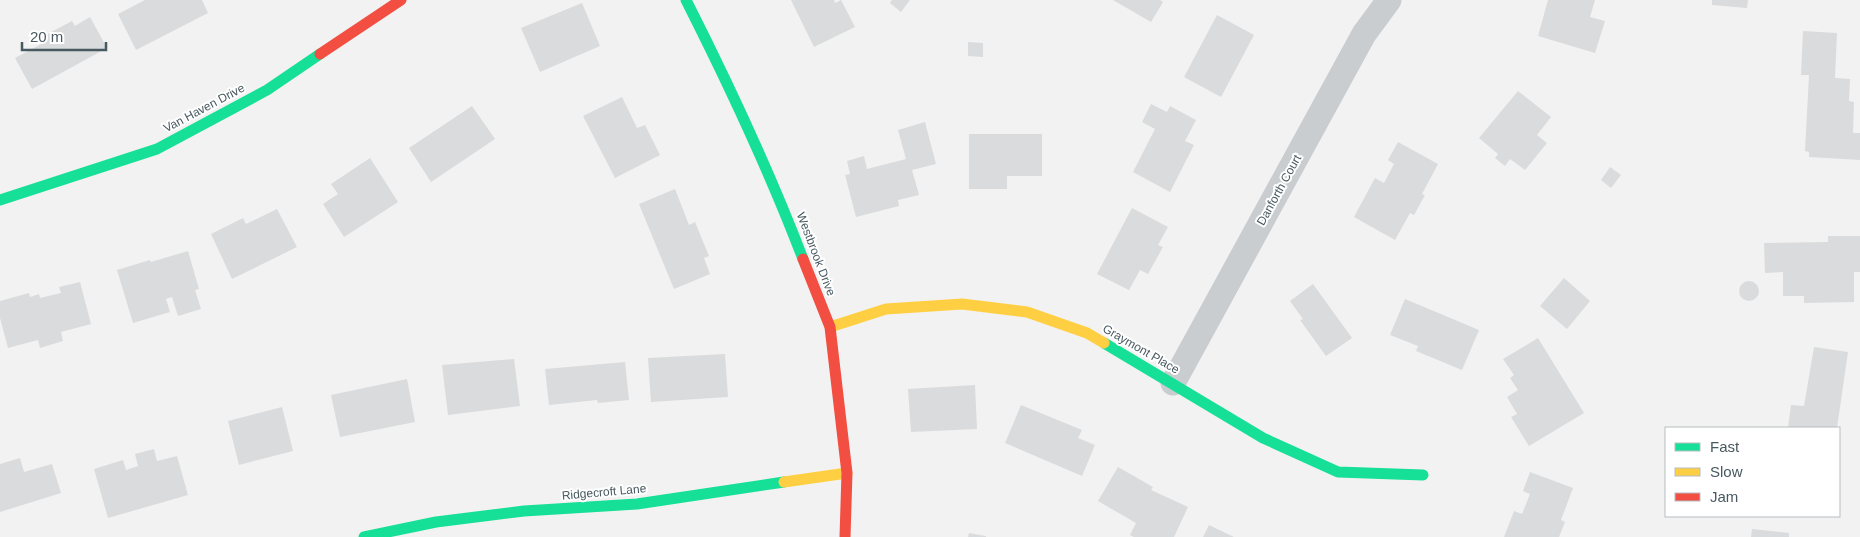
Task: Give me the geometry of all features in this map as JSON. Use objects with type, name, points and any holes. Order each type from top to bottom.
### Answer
[{"type":"street","name":"Van Haven Drive","points":[[0,200],[157,149],[267,90],[401,0]]},
{"type":"street","name":"Westbrook Drive","points":[[686,0],[719,65],[777,191],[830,327],[847,473],[845,537]]},
{"type":"street","name":"Danforth Court","points":[[1173,383],[1364,34],[1389,0]]},
{"type":"street","name":"Graymont Place","points":[[830,327],[886,308],[962,304],[1027,312],[1087,334],[1264,438],[1338,472],[1423,476]]},
{"type":"street","name":"Ridgecroft Lane","points":[[364,537],[436,522],[524,512],[637,504],[847,473]]},
{"type":"building","points":[[145,0],[202,0],[208,13],[136,50],[118,14]]},
{"type":"building","points":[[791,0],[834,0],[835,3],[841,0],[855,27],[814,47]]},
{"type":"building","points":[[892,0],[910,0],[901,12],[890,3]]},
{"type":"building","points":[[1113,0],[1160,0],[1163,2],[1151,22]]},
{"type":"building","points":[[1548,0],[1595,0],[1590,17],[1605,21],[1595,53],[1538,36]]},
{"type":"building","points":[[1712,0],[1748,0],[1747,8],[1712,5]]},
{"type":"building","points":[[582,3],[600,46],[540,72],[521,28]]},
{"type":"building","points":[[1217,15],[1254,35],[1221,97],[1184,77]]},
{"type":"building","points":[[90,17],[107,48],[32,89],[15,58],[43,43],[40,38],[72,21],[75,26]]},
{"type":"building","points":[[1803,31],[1837,33],[1835,78],[1850,79],[1849,101],[1854,102],[1853,133],[1860,133],[1860,160],[1809,157],[1809,152],[1805,151],[1809,75],[1801,75]]},
{"type":"building","points":[[968,42],[983,43],[983,57],[968,56]]},
{"type":"building","points":[[1518,91],[1551,117],[1537,135],[1547,143],[1525,170],[1510,159],[1505,166],[1495,158],[1498,154],[1479,138]]},
{"type":"building","points":[[622,97],[637,128],[645,125],[660,155],[615,178],[583,116]]},
{"type":"building","points":[[1151,104],[1167,112],[1170,106],[1196,120],[1185,141],[1194,145],[1170,192],[1133,172],[1155,129],[1142,122]]},
{"type":"building","points":[[472,106],[495,139],[431,182],[409,148]]},
{"type":"building","points":[[925,122],[936,164],[912,170],[919,195],[898,200],[899,206],[856,217],[845,175],[850,174],[847,161],[864,156],[867,169],[906,159],[898,130]]},
{"type":"building","points":[[969,134],[1042,134],[1042,176],[1007,176],[1007,189],[969,189]]},
{"type":"building","points":[[1398,142],[1438,164],[1422,194],[1425,195],[1414,215],[1410,213],[1395,240],[1354,217],[1375,178],[1384,183],[1394,164],[1388,160]]},
{"type":"building","points":[[370,158],[398,202],[344,237],[323,204],[338,194],[331,184]]},
{"type":"building","points":[[1610,167],[1621,175],[1611,188],[1601,180]]},
{"type":"building","points":[[675,189],[689,225],[695,222],[709,256],[704,258],[710,274],[674,289],[639,204]]},
{"type":"building","points":[[1132,208],[1168,227],[1158,245],[1163,247],[1148,274],[1140,270],[1129,290],[1097,274]]},
{"type":"building","points":[[277,209],[297,247],[232,279],[211,234],[243,218],[246,224]]},
{"type":"building","points":[[1828,236],[1860,236],[1860,272],[1854,272],[1854,302],[1804,303],[1804,296],[1783,296],[1783,272],[1765,273],[1764,243],[1828,242]]},
{"type":"building","points":[[188,251],[199,289],[195,290],[201,309],[178,316],[172,297],[166,299],[170,312],[133,323],[117,270]]},
{"type":"building","points":[[1564,278],[1590,301],[1567,329],[1540,306]]},
{"type":"building","points":[[1749,281],[1756,284],[1759,291],[1756,298],[1749,301],[1742,298],[1739,291],[1742,284]]},
{"type":"building","points":[[80,282],[91,324],[61,332],[63,341],[40,348],[38,340],[8,348],[0,318],[0,301],[29,293],[30,297],[39,294],[40,298],[61,293],[59,287]]},
{"type":"building","points":[[1313,284],[1352,338],[1326,356],[1300,320],[1303,319],[1290,301]]},
{"type":"building","points":[[1405,299],[1479,330],[1462,370],[1416,351],[1418,346],[1390,335]]},
{"type":"building","points":[[1538,338],[1584,413],[1529,446],[1511,417],[1517,414],[1507,397],[1518,390],[1510,378],[1514,375],[1503,359]]},
{"type":"building","points":[[1814,347],[1848,352],[1837,427],[1788,427],[1791,405],[1804,406]]},
{"type":"building","points":[[725,354],[728,397],[651,402],[648,358]]},
{"type":"building","points":[[514,359],[520,406],[448,415],[442,365]]},
{"type":"building","points":[[625,362],[629,400],[598,403],[597,400],[549,405],[545,369]]},
{"type":"building","points":[[407,379],[415,422],[340,437],[331,395]]},
{"type":"building","points":[[975,385],[977,429],[911,432],[908,389]]},
{"type":"building","points":[[1021,405],[1082,430],[1078,438],[1095,445],[1082,476],[1005,443]]},
{"type":"building","points":[[282,407],[293,451],[239,465],[228,421]]},
{"type":"building","points":[[154,449],[157,461],[177,456],[188,495],[108,518],[94,469],[123,460],[126,470],[138,466],[135,454]]},
{"type":"building","points":[[20,458],[24,472],[52,464],[61,493],[0,512],[0,464]]},
{"type":"building","points":[[1118,467],[1153,487],[1151,490],[1188,507],[1174,537],[1134,537],[1130,535],[1136,523],[1098,501]]},
{"type":"building","points":[[1530,472],[1573,488],[1561,520],[1565,522],[1559,537],[1504,537],[1514,511],[1522,514],[1530,494],[1523,491]]},
{"type":"building","points":[[1209,525],[1234,537],[1203,537]]},
{"type":"building","points":[[1752,529],[1789,533],[1789,537],[1751,537]]},
{"type":"building","points":[[969,533],[986,536],[986,537],[968,537]]},
{"type":"traffic: fast","points":[[686,0],[748,128],[803,259]]},
{"type":"traffic: fast","points":[[0,200],[157,149],[267,90],[320,54]]},
{"type":"traffic: fast","points":[[1104,343],[1263,438],[1338,472],[1423,475]]},
{"type":"traffic: fast","points":[[364,537],[436,522],[524,511],[637,504],[784,482]]},
{"type":"traffic: slow","points":[[830,327],[886,309],[962,304],[1027,312],[1087,333],[1104,343]]},
{"type":"traffic: slow","points":[[784,482],[847,473]]},
{"type":"traffic: jam","points":[[320,54],[401,0]]},
{"type":"traffic: jam","points":[[803,259],[830,327],[847,473],[845,537]]}]
